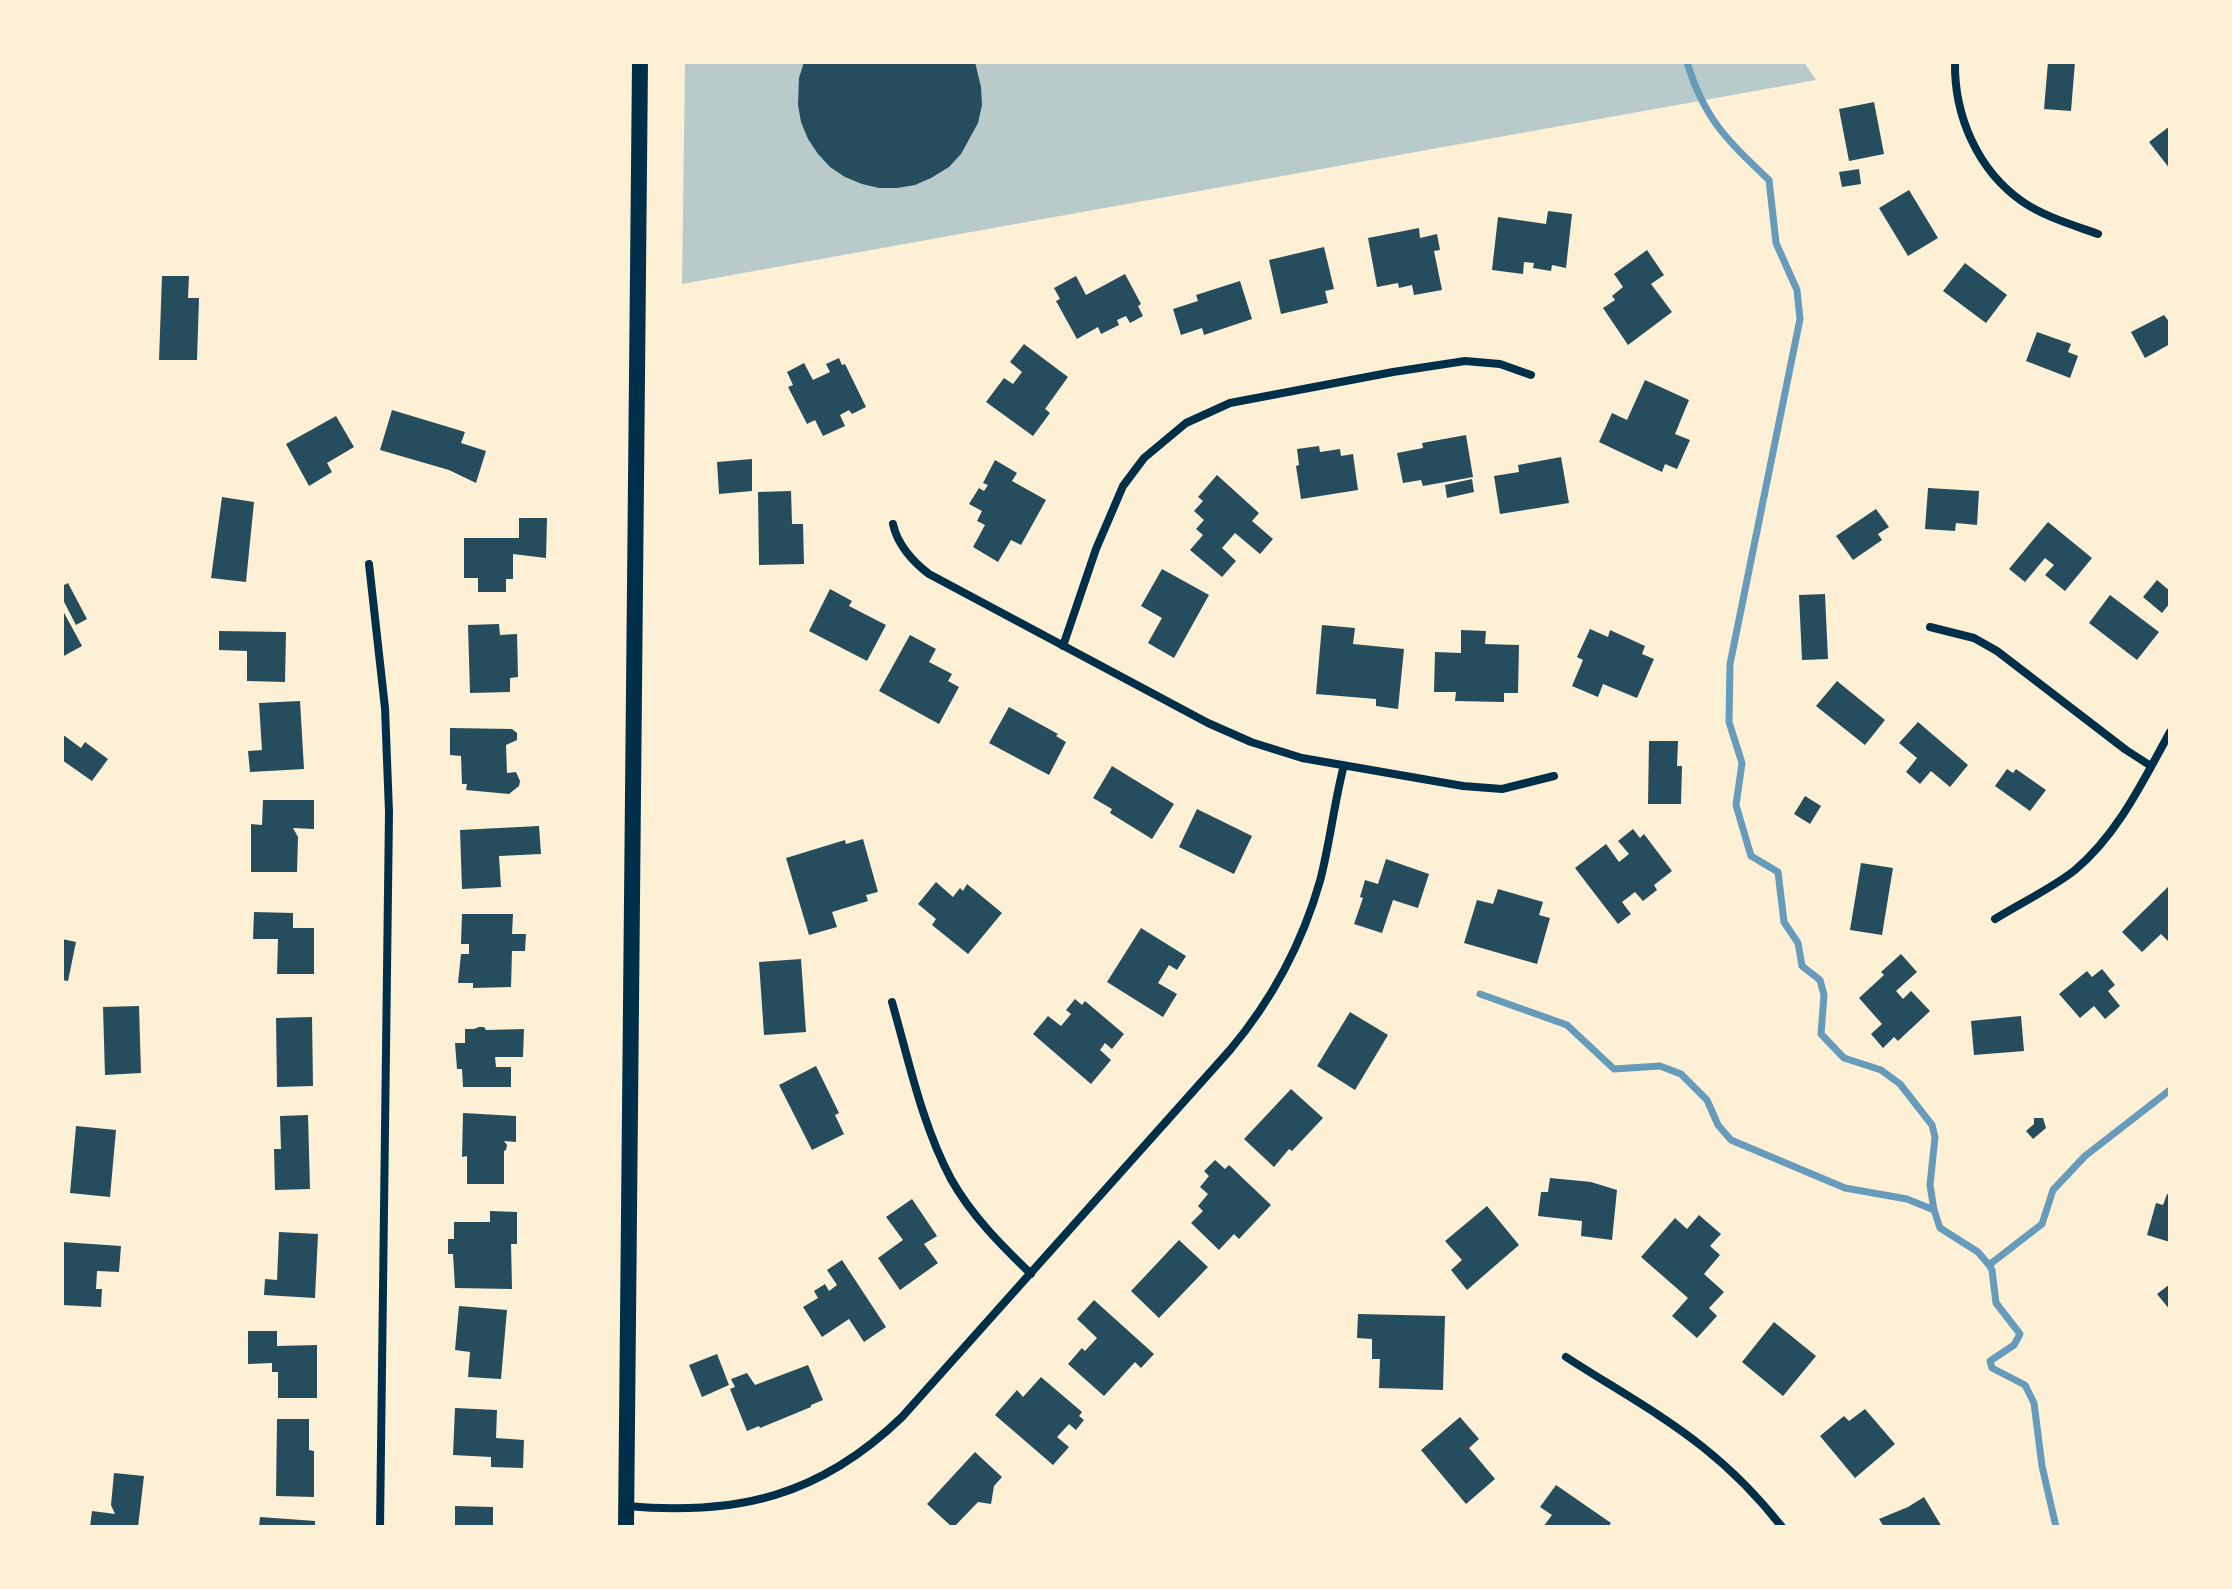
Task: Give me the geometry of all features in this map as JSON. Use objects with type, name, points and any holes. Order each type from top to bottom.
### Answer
[{"type":"main road","points":[[626,1527],[640,62]]},
{"type":"street","points":[[1955,62],[1958,104],[1965,125],[1974,148],[1998,180],[2024,202],[2049,216],[2098,234]]},
{"type":"street","points":[[1063,646],[1096,549],[1123,486],[1144,458],[1186,423],[1230,403],[1465,361],[1500,364],[1531,375]]},
{"type":"street","points":[[893,524],[905,549],[917,565],[929,574],[1208,723],[1251,742],[1302,758],[1463,786],[1502,789],[1554,776]]},
{"type":"street","points":[[369,564],[384,696],[389,812],[380,1527]]},
{"type":"street","points":[[1930,627],[1974,638],[1997,651],[2151,766]]},
{"type":"street","points":[[1995,919],[2074,871],[2112,830],[2170,732]]},
{"type":"street","points":[[626,1506],[696,1509],[751,1502],[794,1490],[851,1460],[902,1417],[1230,1050],[1268,1000],[1286,969],[1320,880],[1344,765]]},
{"type":"street","points":[[892,1002],[937,1151],[952,1181],[985,1227],[1031,1274]]},
{"type":"street","points":[[1566,1357],[1706,1449],[1751,1491],[1782,1527]]},
{"type":"shaded area","points":[[685,62],[1804,62],[1816,80],[682,284]]},
{"type":"building","points":[[804,62],[975,62],[982,105],[978,123],[961,154],[949,167],[931,178],[897,188],[862,184],[830,167],[808,139],[798,105],[799,78]]},
{"type":"building","points":[[2048,62],[2075,62],[2071,111],[2044,109]]},
{"type":"building","points":[[1874,102],[1884,154],[1849,161],[1839,109]]},
{"type":"building","points":[[2170,126],[2170,169],[2149,142]]},
{"type":"building","points":[[1859,169],[1861,184],[1842,187],[1839,172]]},
{"type":"building","points":[[1909,190],[1938,238],[1908,256],[1879,208]]},
{"type":"building","points":[[1548,211],[1572,214],[1566,268],[1552,265],[1551,271],[1533,268],[1534,263],[1524,262],[1523,274],[1492,270],[1498,217],[1546,224]]},
{"type":"building","points":[[1419,228],[1420,238],[1437,234],[1440,250],[1434,251],[1442,290],[1414,295],[1412,285],[1399,288],[1398,283],[1377,287],[1368,238]]},
{"type":"building","points":[[1324,247],[1334,289],[1325,291],[1328,303],[1281,314],[1269,260]]},
{"type":"building","points":[[1647,250],[1664,275],[1651,284],[1672,312],[1628,345],[1603,308],[1615,300],[1612,296],[1623,287],[1614,274]]},
{"type":"building","points":[[1965,263],[2007,295],[1986,323],[1943,291]]},
{"type":"building","points":[[1125,274],[1141,304],[1138,306],[1143,316],[1130,323],[1126,316],[1117,320],[1119,325],[1101,334],[1098,327],[1077,339],[1056,301],[1060,299],[1054,288],[1076,276],[1086,295]]},
{"type":"building","points":[[162,276],[189,276],[188,298],[199,298],[197,360],[159,360]]},
{"type":"building","points":[[1240,281],[1252,319],[1204,335],[1202,328],[1181,335],[1173,309],[1198,301],[1196,295]]},
{"type":"building","points":[[2164,315],[2170,323],[2170,344],[2145,358],[2131,332]]},
{"type":"building","points":[[2037,332],[2071,344],[2068,352],[2078,356],[2070,378],[2026,361]]},
{"type":"building","points":[[1024,344],[1068,377],[1045,409],[1050,413],[1033,436],[986,402],[1004,378],[1013,384],[1022,372],[1010,362]]},
{"type":"building","points":[[839,358],[866,407],[852,414],[849,410],[840,415],[845,426],[823,436],[815,420],[807,424],[788,387],[793,385],[787,372],[804,363],[813,380],[830,372],[826,364]]},
{"type":"building","points":[[1645,380],[1689,400],[1675,434],[1690,440],[1677,469],[1665,464],[1662,472],[1599,442],[1612,413],[1627,420]]},
{"type":"building","points":[[392,410],[465,432],[461,443],[486,451],[476,483],[449,470],[380,450]]},
{"type":"building","points":[[336,416],[354,447],[327,463],[332,472],[309,486],[286,444]]},
{"type":"building","points":[[1466,435],[1473,477],[1423,486],[1421,480],[1403,483],[1397,453],[1423,448],[1422,443]]},
{"type":"building","points":[[1319,446],[1320,452],[1340,449],[1341,456],[1353,454],[1358,490],[1301,499],[1297,449]]},
{"type":"building","points":[[1561,457],[1569,503],[1500,514],[1494,476],[1519,472],[1518,465]]},
{"type":"building","points":[[752,459],[752,491],[719,494],[717,462]]},
{"type":"building","points":[[995,460],[1017,473],[1012,481],[1046,500],[1021,545],[1011,540],[998,562],[973,547],[985,525],[977,521],[982,511],[969,504],[979,488],[984,491],[988,485],[983,483]]},
{"type":"building","points":[[1217,475],[1259,513],[1252,521],[1273,539],[1260,554],[1235,533],[1222,548],[1236,561],[1222,577],[1190,550],[1203,535],[1196,529],[1204,520],[1194,511],[1203,501],[1198,497]]},
{"type":"building","points":[[1472,479],[1474,492],[1447,498],[1445,485]]},
{"type":"building","points":[[1928,488],[1979,491],[1977,525],[1956,523],[1955,531],[1925,529]]},
{"type":"building","points":[[791,491],[792,524],[803,524],[804,564],[759,565],[758,492]]},
{"type":"building","points":[[222,497],[254,502],[246,582],[211,578]]},
{"type":"building","points":[[1876,509],[1889,527],[1878,534],[1882,540],[1853,560],[1836,536]]},
{"type":"building","points":[[519,518],[547,518],[546,558],[513,554],[513,579],[506,579],[506,592],[478,592],[478,578],[464,578],[464,538],[519,538]]},
{"type":"building","points":[[2048,522],[2092,558],[2065,591],[2045,575],[2054,565],[2045,558],[2025,582],[2009,569]]},
{"type":"building","points":[[1162,569],[1209,595],[1174,658],[1148,643],[1162,618],[1141,606]]},
{"type":"building","points":[[2157,580],[2170,591],[2170,603],[2162,613],[2143,597]]},
{"type":"building","points":[[68,583],[87,619],[76,625],[62,598],[62,586]]},
{"type":"building","points":[[830,589],[852,601],[849,606],[886,625],[867,661],[809,631]]},
{"type":"building","points":[[1825,594],[1828,659],[1802,660],[1799,595]]},
{"type":"building","points":[[2110,595],[2159,632],[2137,660],[2089,623]]},
{"type":"building","points":[[62,609],[82,646],[62,657]]},
{"type":"building","points":[[499,624],[500,635],[517,634],[518,677],[510,678],[510,692],[470,693],[468,625]]},
{"type":"building","points":[[1322,625],[1355,628],[1353,644],[1404,649],[1398,709],[1376,706],[1376,699],[1316,694]]},
{"type":"building","points":[[1590,629],[1608,637],[1610,630],[1645,646],[1642,654],[1654,659],[1637,698],[1603,684],[1598,697],[1572,686],[1583,660],[1577,657]]},
{"type":"building","points":[[1461,630],[1486,631],[1485,644],[1519,645],[1518,693],[1504,693],[1504,702],[1455,701],[1456,692],[1434,692],[1435,652],[1461,653]]},
{"type":"building","points":[[219,631],[286,632],[285,682],[247,681],[247,651],[219,650]]},
{"type":"building","points":[[910,635],[936,649],[929,662],[952,674],[948,681],[959,687],[939,724],[879,691]]},
{"type":"building","points":[[1837,681],[1885,720],[1865,745],[1816,706]]},
{"type":"building","points":[[300,701],[304,769],[250,772],[248,751],[262,750],[259,703]]},
{"type":"building","points":[[1009,707],[1058,734],[1056,736],[1066,742],[1049,775],[989,743]]},
{"type":"building","points":[[1918,722],[1968,765],[1950,787],[1931,771],[1920,784],[1906,772],[1917,758],[1899,743]]},
{"type":"building","points":[[450,728],[512,729],[517,733],[517,740],[506,745],[507,773],[516,772],[519,786],[509,794],[466,790],[467,784],[462,784],[461,756],[450,755]]},
{"type":"building","points":[[62,734],[81,748],[85,742],[108,759],[92,781],[62,760]]},
{"type":"building","points":[[1649,741],[1678,741],[1677,766],[1682,766],[1681,804],[1648,804]]},
{"type":"building","points":[[1112,766],[1174,804],[1152,839],[1110,813],[1112,809],[1093,798]]},
{"type":"building","points":[[2007,769],[2013,773],[2016,769],[2046,790],[2030,811],[1995,786]]},
{"type":"building","points":[[1805,796],[1821,806],[1810,824],[1794,814]]},
{"type":"building","points":[[263,800],[314,800],[314,829],[293,828],[298,837],[297,872],[251,872],[251,824],[262,825]]},
{"type":"building","points":[[1197,809],[1252,836],[1234,874],[1179,847]]},
{"type":"building","points":[[539,826],[541,854],[499,856],[501,887],[462,889],[460,830]]},
{"type":"building","points":[[1633,829],[1640,838],[1644,834],[1672,871],[1654,885],[1657,890],[1643,901],[1635,892],[1622,902],[1631,914],[1618,924],[1575,868],[1606,844],[1619,862],[1629,854],[1618,841]]},
{"type":"building","points":[[863,839],[878,892],[866,895],[868,901],[832,912],[837,927],[809,935],[786,858],[845,840],[846,844]]},
{"type":"building","points":[[1386,859],[1429,874],[1418,908],[1393,900],[1382,933],[1354,924],[1363,898],[1360,897],[1365,880],[1378,884]]},
{"type":"building","points":[[1861,863],[1893,868],[1882,935],[1850,930]]},
{"type":"building","points":[[936,882],[953,897],[960,888],[963,891],[967,884],[1002,913],[968,954],[932,925],[936,919],[918,904]]},
{"type":"building","points":[[2170,885],[2170,943],[2161,934],[2142,952],[2122,932]]},
{"type":"building","points":[[1498,889],[1543,902],[1539,915],[1550,918],[1537,964],[1464,943],[1477,900],[1493,904]]},
{"type":"building","points":[[254,912],[293,913],[293,928],[314,928],[314,974],[277,974],[278,939],[253,939]]},
{"type":"building","points":[[462,914],[513,914],[512,934],[526,934],[525,951],[512,951],[511,987],[473,988],[473,983],[458,983],[461,954],[469,954],[469,944],[461,944]]},
{"type":"building","points":[[1141,928],[1186,956],[1177,970],[1169,965],[1158,983],[1177,994],[1163,1017],[1107,982]]},
{"type":"building","points":[[62,939],[76,942],[68,981],[62,980]]},
{"type":"building","points":[[1901,954],[1917,972],[1896,991],[1903,999],[1911,991],[1930,1011],[1898,1041],[1894,1037],[1883,1048],[1871,1034],[1882,1024],[1859,998]]},
{"type":"building","points":[[801,959],[806,1032],[764,1035],[759,962]]},
{"type":"building","points":[[2102,969],[2115,985],[2108,991],[2120,1006],[2105,1019],[2094,1006],[2080,1018],[2059,994],[2087,971],[2092,977]]},
{"type":"building","points":[[1075,999],[1082,1005],[1085,1001],[1124,1034],[1112,1049],[1105,1043],[1100,1050],[1111,1060],[1091,1084],[1033,1034],[1048,1016],[1061,1026],[1071,1014],[1066,1010]]},
{"type":"building","points":[[139,1006],[141,1073],[105,1075],[103,1007]]},
{"type":"building","points":[[1350,1012],[1388,1035],[1355,1090],[1317,1066]]},
{"type":"building","points":[[2021,1016],[2024,1051],[1974,1055],[1971,1021]]},
{"type":"building","points":[[312,1017],[313,1086],[277,1087],[276,1018]]},
{"type":"building","points":[[479,1027],[486,1030],[524,1029],[523,1057],[495,1057],[496,1067],[511,1067],[511,1087],[463,1087],[462,1069],[457,1069],[455,1043],[465,1043],[465,1029]]},
{"type":"building","points":[[816,1066],[839,1113],[835,1115],[844,1134],[812,1150],[779,1085]]},
{"type":"building","points":[[1291,1089],[1323,1118],[1274,1167],[1244,1139]]},
{"type":"building","points":[[463,1113],[516,1116],[516,1142],[504,1141],[507,1145],[504,1151],[504,1184],[467,1184],[467,1156],[462,1157]]},
{"type":"building","points":[[308,1115],[310,1189],[275,1190],[274,1149],[281,1149],[280,1116]]},
{"type":"building","points":[[2034,1118],[2043,1118],[2046,1128],[2033,1139],[2026,1131],[2034,1124]]},
{"type":"building","points":[[76,1126],[116,1130],[110,1197],[70,1193]]},
{"type":"building","points":[[1215,1160],[1225,1169],[1229,1165],[1271,1205],[1239,1239],[1234,1234],[1219,1250],[1191,1223],[1203,1211],[1198,1206],[1208,1194],[1200,1187],[1209,1176],[1204,1171]]},
{"type":"building","points":[[1550,1178],[1591,1182],[1617,1190],[1612,1240],[1581,1236],[1582,1221],[1538,1216],[1541,1192],[1548,1192]]},
{"type":"building","points":[[2167,1194],[2170,1195],[2170,1242],[2147,1235],[2156,1203],[2163,1205]]},
{"type":"building","points":[[912,1199],[937,1236],[924,1244],[938,1263],[900,1290],[878,1258],[903,1240],[886,1217]]},
{"type":"building","points":[[1487,1206],[1519,1245],[1467,1290],[1451,1270],[1462,1260],[1445,1241]]},
{"type":"building","points":[[490,1211],[517,1212],[517,1244],[511,1244],[512,1289],[455,1288],[453,1254],[448,1254],[448,1239],[454,1239],[454,1222],[490,1222]]},
{"type":"building","points":[[1699,1215],[1721,1234],[1710,1246],[1720,1255],[1704,1274],[1724,1292],[1709,1308],[1717,1316],[1697,1338],[1672,1316],[1688,1298],[1641,1257],[1675,1218],[1687,1229]]},
{"type":"building","points":[[279,1232],[318,1234],[315,1298],[264,1295],[265,1279],[277,1280]]},
{"type":"building","points":[[1179,1240],[1208,1267],[1159,1318],[1131,1291]]},
{"type":"building","points":[[62,1242],[121,1246],[119,1272],[97,1271],[96,1289],[102,1289],[101,1307],[62,1305]]},
{"type":"building","points":[[842,1260],[886,1327],[864,1342],[849,1319],[822,1337],[803,1307],[818,1298],[814,1291],[825,1284],[829,1291],[837,1285],[827,1270]]},
{"type":"building","points":[[2170,1284],[2170,1310],[2157,1294]]},
{"type":"building","points":[[1094,1300],[1154,1354],[1141,1368],[1135,1362],[1104,1396],[1068,1364],[1082,1348],[1085,1351],[1097,1338],[1077,1319]]},
{"type":"building","points":[[459,1306],[507,1310],[501,1379],[468,1377],[470,1352],[455,1350]]},
{"type":"building","points":[[1358,1314],[1445,1316],[1443,1390],[1379,1388],[1380,1359],[1372,1359],[1372,1339],[1357,1338]]},
{"type":"building","points":[[1774,1322],[1816,1356],[1783,1396],[1742,1362]]},
{"type":"building","points":[[248,1331],[277,1331],[277,1346],[317,1345],[317,1398],[278,1398],[278,1372],[272,1372],[272,1363],[248,1364]]},
{"type":"building","points":[[717,1354],[729,1385],[702,1397],[689,1365]]},
{"type":"building","points":[[808,1365],[823,1400],[747,1431],[730,1389],[735,1387],[731,1379],[747,1373],[755,1385]]},
{"type":"building","points":[[1041,1377],[1082,1412],[1079,1416],[1084,1420],[1076,1430],[1069,1424],[1057,1437],[1069,1447],[1053,1465],[995,1415],[1017,1390],[1023,1397]]},
{"type":"building","points":[[455,1408],[497,1410],[496,1438],[524,1440],[523,1468],[491,1467],[491,1457],[453,1455]]},
{"type":"building","points":[[1865,1409],[1895,1444],[1855,1478],[1820,1436],[1844,1416],[1849,1421]]},
{"type":"building","points":[[1460,1417],[1479,1439],[1469,1448],[1495,1479],[1466,1504],[1421,1450]]},
{"type":"building","points":[[277,1419],[309,1419],[309,1450],[314,1451],[314,1497],[276,1496]]},
{"type":"building","points":[[975,1452],[1002,1477],[994,1486],[991,1504],[978,1502],[952,1527],[927,1504]]},
{"type":"building","points":[[114,1473],[144,1476],[138,1527],[90,1527],[92,1511],[115,1514],[111,1505]]},
{"type":"building","points":[[1556,1485],[1611,1523],[1608,1527],[1543,1527],[1552,1515],[1540,1507]]},
{"type":"building","points":[[1924,1497],[1942,1527],[1884,1527],[1879,1519],[1908,1507]]},
{"type":"building","points":[[455,1506],[493,1507],[493,1527],[455,1527]]},
{"type":"building","points":[[260,1517],[315,1521],[315,1527],[259,1527]]},
{"type":"waterway","points":[[1687,62],[1709,114],[1741,153],[1769,180],[1776,243],[1797,290],[1800,319],[1730,664],[1729,722],[1742,763],[1736,805],[1751,856],[1778,872],[1784,922],[1798,943],[1802,966],[1820,980],[1824,995],[1821,1034],[1844,1058],[1881,1070],[1900,1084],[1932,1125],[1935,1137],[1930,1185],[1934,1210],[1940,1228],[1978,1252],[1989,1265],[1996,1303],[2020,1334],[2014,1345],[1990,1361],[1992,1368],[2025,1385],[2034,1403],[2042,1466],[2056,1527]]},
{"type":"waterway","points":[[1480,994],[1567,1025],[1614,1069],[1660,1066],[1681,1074],[1707,1100],[1718,1125],[1731,1140],[1845,1188],[1907,1199],[1934,1210]]},
{"type":"waterway","points":[[1989,1265],[2042,1224],[2053,1190],[2085,1156],[2170,1090]]}]
